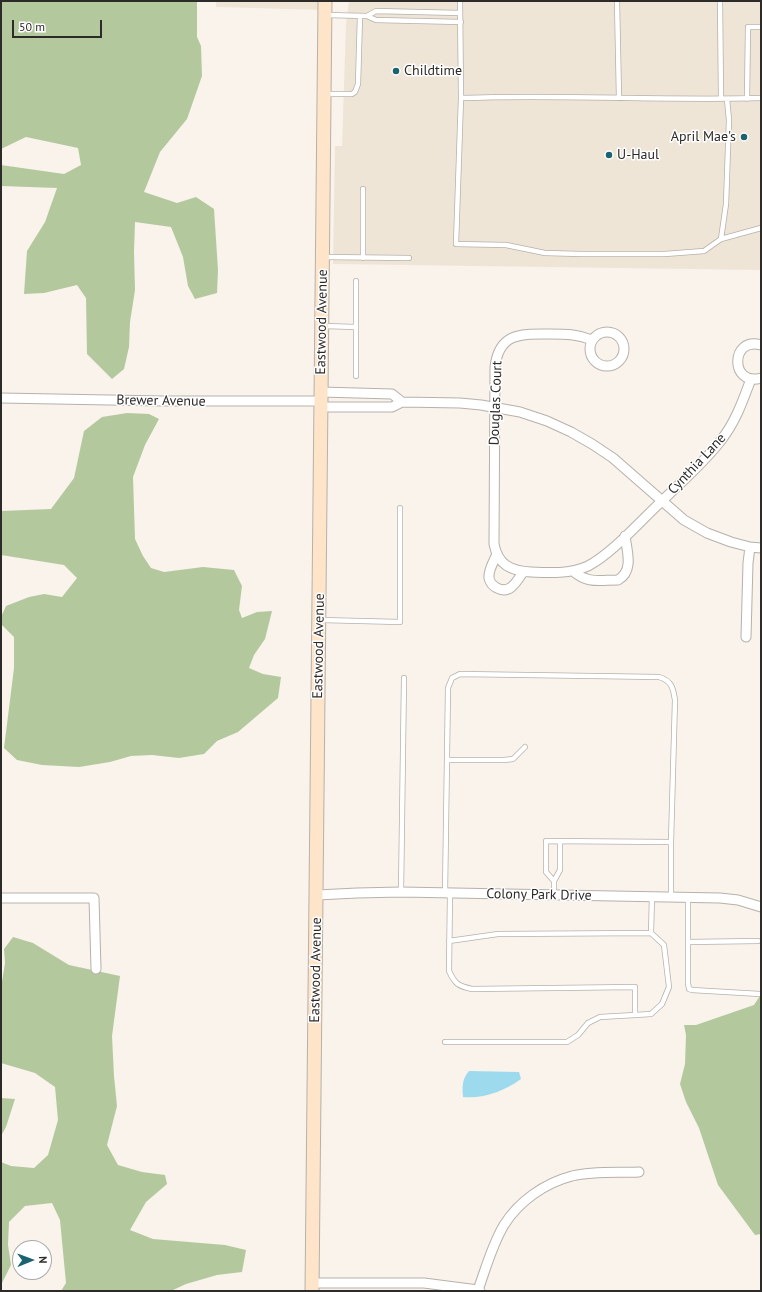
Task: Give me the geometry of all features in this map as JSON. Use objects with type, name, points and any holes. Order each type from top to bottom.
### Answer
[{"type":"street","name":"Eastwood Avenue","points":[[312,1287],[325,1]]},
{"type":"street","name":"Douglas Court","points":[[497,554],[494,544],[496,360],[502,346],[512,338],[524,334],[578,335],[592,340]]},
{"type":"street","points":[[761,345],[752,344],[747,346],[737,358],[739,369],[746,377],[751,379],[761,378]]},
{"type":"street","name":"Cynthia Lane","points":[[497,554],[507,567],[523,572],[551,573],[573,571],[600,558],[662,501],[722,439],[732,425],[741,408],[751,379]]},
{"type":"street","points":[[321,400],[392,394],[402,402]]},
{"type":"street","name":"Brewer Avenue","points":[[1,398],[162,401],[321,400]]},
{"type":"street","points":[[321,400],[392,407],[402,402],[460,403],[495,407],[520,412],[547,421],[571,432],[613,458],[684,520],[707,533],[731,542],[761,548]]},
{"type":"street","points":[[573,571],[584,579],[590,580],[618,580],[621,578],[627,571],[628,565],[625,536]]},
{"type":"street","points":[[746,637],[748,563],[750,547]]},
{"type":"street","points":[[497,554],[490,574],[491,583],[498,589],[508,590],[517,582],[523,572]]},
{"type":"street","name":"Colony Park Drive","points":[[317,895],[401,892],[554,896],[652,896],[726,898],[761,907]]},
{"type":"street","points":[[1,898],[94,898],[96,969]]},
{"type":"street","points":[[312,1287],[424,1283],[479,1290],[495,1243],[504,1224],[520,1206],[535,1193],[572,1176],[639,1172]]},
{"type":"lane","points":[[460,1],[460,98],[456,244],[506,245],[545,253],[665,254],[704,251],[721,239],[761,228]]},
{"type":"lane","points":[[617,1],[619,98]]},
{"type":"lane","points":[[720,1],[721,98]]},
{"type":"lane","points":[[367,16],[376,11],[460,13]]},
{"type":"lane","points":[[325,15],[367,16],[376,20],[461,22]]},
{"type":"lane","points":[[324,94],[352,94],[355,92],[358,84],[360,16]]},
{"type":"lane","points":[[747,99],[748,27],[761,27]]},
{"type":"lane","points":[[460,98],[506,96],[761,98]]},
{"type":"lane","points":[[721,239],[726,204],[729,120],[727,98]]},
{"type":"lane","points":[[363,189],[363,258]]},
{"type":"lane","points":[[322,257],[409,258]]},
{"type":"lane","points":[[356,281],[356,376]]},
{"type":"lane","points":[[322,326],[356,327]]},
{"type":"lane","points":[[319,620],[400,622],[400,508]]},
{"type":"lane","points":[[635,1015],[635,987],[472,989],[461,987],[453,981],[449,971],[447,760],[448,688],[452,678],[460,674],[659,677],[666,679],[672,687],[675,700],[671,897]]},
{"type":"lane","points":[[401,892],[404,678]]},
{"type":"lane","points":[[447,760],[513,759],[526,747]]},
{"type":"lane","points":[[554,881],[546,872],[546,841],[671,842]]},
{"type":"lane","points":[[554,896],[554,881],[560,870],[560,841]]},
{"type":"lane","points":[[651,933],[652,896]]},
{"type":"lane","points":[[688,897],[689,989],[760,994]]},
{"type":"lane","points":[[445,1042],[567,1042],[578,1035],[588,1023],[600,1017],[651,1014],[662,1004],[669,987],[664,945],[651,933],[498,934],[449,941]]},
{"type":"lane","points":[[688,942],[758,941]]},
{"type":"shaded area","points":[[216,1],[325,1],[325,10],[216,7]]},
{"type":"shaded area","points":[[349,1],[761,1],[761,270],[333,264],[335,146],[342,146],[346,24]]},
{"type":"green space","points":[[1,1],[197,1],[197,37],[201,46],[202,76],[187,119],[160,152],[144,192],[177,203],[196,197],[214,209],[218,270],[217,293],[195,299],[188,286],[183,257],[171,227],[135,222],[135,290],[130,322],[129,347],[124,369],[112,379],[87,354],[86,298],[77,285],[44,293],[24,294],[27,251],[45,222],[57,188],[1,186],[1,165],[64,174],[81,165],[78,148],[26,137],[1,149]]},
{"type":"green space","points":[[127,413],[149,414],[159,419],[145,445],[133,477],[135,539],[143,556],[151,568],[164,572],[203,567],[234,570],[242,586],[239,610],[242,618],[257,612],[272,611],[265,639],[254,655],[249,668],[263,674],[281,677],[278,698],[238,732],[217,741],[204,754],[179,758],[152,755],[131,756],[110,762],[79,767],[42,765],[17,760],[4,748],[14,668],[14,637],[1,624],[1,617],[6,606],[29,597],[44,594],[62,597],[77,578],[64,565],[1,555],[1,511],[51,509],[74,478],[84,431],[102,417]]},
{"type":"green space","points":[[13,937],[33,943],[69,965],[120,976],[112,1036],[117,1106],[107,1145],[118,1165],[142,1172],[165,1175],[167,1184],[146,1202],[130,1230],[153,1239],[225,1245],[246,1250],[242,1272],[217,1275],[186,1284],[171,1291],[61,1291],[66,1283],[60,1220],[52,1203],[25,1206],[9,1222],[8,1245],[11,1265],[1,1284],[1,1162],[11,1166],[34,1168],[48,1155],[58,1120],[55,1087],[35,1073],[1,1063],[1,988],[5,963],[4,949]]},
{"type":"green space","points":[[761,994],[761,1234],[755,1235],[718,1185],[699,1128],[686,1102],[680,1084],[685,1064],[686,1035],[684,1025],[696,1025],[754,1005]]},
{"type":"green space","points":[[1,1098],[15,1099],[6,1127],[1,1136]]},
{"type":"water","points":[[469,1071],[519,1072],[521,1079],[494,1093],[479,1097],[463,1097],[463,1083]]},
{"type":"place","name":"Childtime","points":[[396,71]]},
{"type":"place","name":"April Mae's","points":[[744,137]]},
{"type":"place","name":"U-Haul","points":[[609,155]]}]
